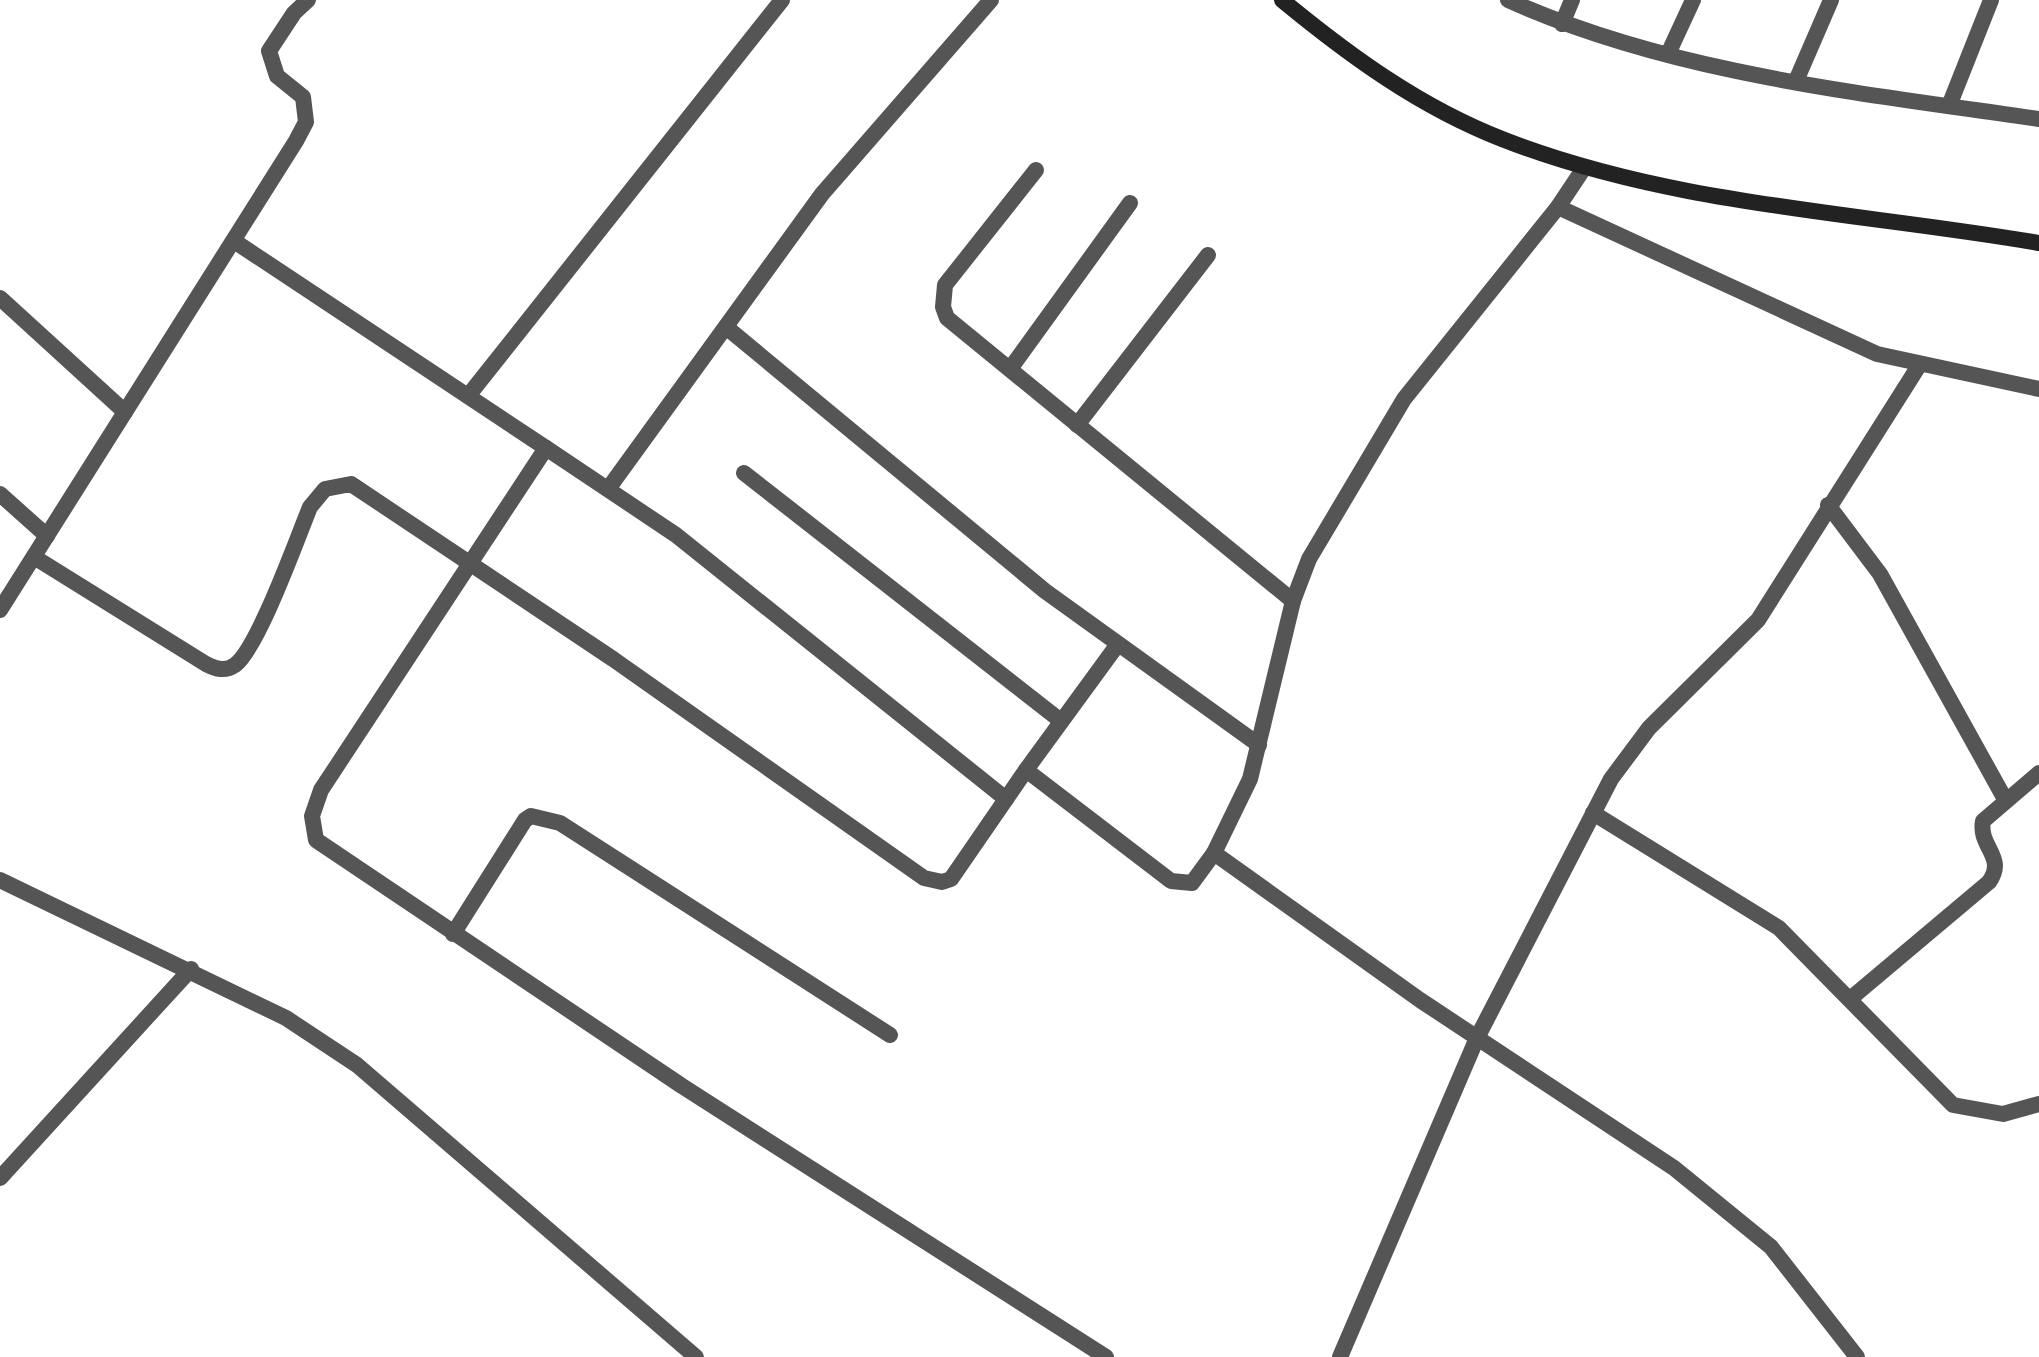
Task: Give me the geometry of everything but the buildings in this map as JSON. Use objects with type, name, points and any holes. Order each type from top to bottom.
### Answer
[{"type":"street","points":[[0,610],[306,122],[303,97],[277,76],[269,51],[294,13],[308,0]]},
{"type":"street","points":[[468,396],[782,0]]},
{"type":"street","points":[[608,489],[822,194],[991,0]]},
{"type":"street","points":[[1282,0],[1348,54],[1422,101],[1501,139],[1584,168],[1821,214],[2039,243]]},
{"type":"street","points":[[1508,0],[1562,24],[1668,54],[1796,81],[2039,119]]},
{"type":"street","points":[[1562,24],[1572,0]]},
{"type":"street","points":[[1668,54],[1693,0]]},
{"type":"street","points":[[1796,81],[1831,0]]},
{"type":"street","points":[[1949,106],[1991,0]]},
{"type":"street","points":[[1026,770],[1171,881],[1192,883],[1214,853],[1250,779],[1293,601],[1309,559],[1404,399],[1558,207],[1584,168]]},
{"type":"street","points":[[1036,170],[945,285],[943,297],[947,318],[1293,601]]},
{"type":"street","points":[[1010,369],[1130,203]]},
{"type":"street","points":[[1558,207],[1877,354],[2039,389]]},
{"type":"street","points":[[234,241],[676,535],[1006,799]]},
{"type":"street","points":[[1077,425],[1208,255]]},
{"type":"street","points":[[0,298],[125,412]]},
{"type":"street","points":[[726,327],[1045,591],[1259,745]]},
{"type":"street","points":[[1340,1357],[1477,1038],[1611,779],[1649,728],[1758,620],[1920,364]]},
{"type":"street","points":[[546,448],[321,790],[312,816],[312,832],[325,849],[682,1086],[1106,1357]]},
{"type":"street","points":[[744,473],[1061,721]]},
{"type":"street","points":[[34,557],[216,669],[228,669],[244,655],[310,507],[325,489],[351,484],[613,659],[924,878],[942,882],[951,879],[1118,644]]},
{"type":"street","points":[[0,494],[47,536]]},
{"type":"street","points":[[1828,505],[1880,574],[2006,801]]},
{"type":"street","points":[[1850,999],[1989,882],[1997,867],[1994,853],[1982,835],[1983,821],[2039,773]]},
{"type":"street","points":[[1593,813],[1779,928],[1953,1105],[2003,1114],[2039,1104]]},
{"type":"street","points":[[453,934],[525,820],[531,816],[542,817],[560,823],[890,1035]]},
{"type":"street","points":[[1214,853],[1477,1038],[1674,1168],[1771,1247],[1857,1357]]},
{"type":"street","points":[[0,880],[191,969],[286,1018],[357,1065],[696,1357]]},
{"type":"street","points":[[0,1178],[191,969]]}]
